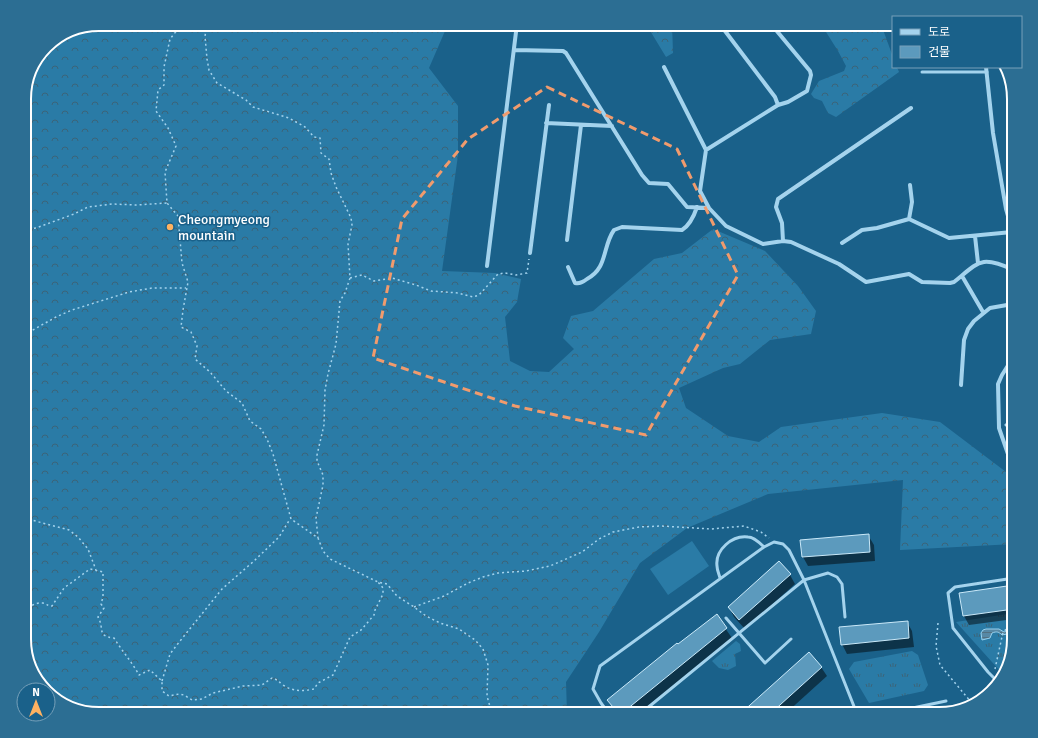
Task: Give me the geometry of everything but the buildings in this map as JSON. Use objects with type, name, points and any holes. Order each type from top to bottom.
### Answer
[{"type":"street","points":[[487,266],[516,31]]},
{"type":"street","points":[[725,31],[775,97],[778,105]]},
{"type":"street","points":[[706,150],[778,105],[788,102],[806,91],[811,75],[808,68],[777,31]]},
{"type":"street","points":[[514,50],[563,51],[566,53],[642,175],[649,183],[668,184],[687,207],[709,208]]},
{"type":"street","points":[[664,67],[706,150],[700,191],[709,208],[726,226],[763,244],[783,241],[791,242],[839,264],[866,282],[909,274],[922,282],[950,283],[954,282],[978,263],[992,261],[1007,266]]},
{"type":"street","points":[[986,69],[993,133],[1007,212]]},
{"type":"street","points":[[530,253],[549,105]]},
{"type":"street","points":[[783,241],[782,224],[776,207],[778,199],[911,108]]},
{"type":"street","points":[[546,123],[612,126]]},
{"type":"street","points":[[567,240],[581,125]]},
{"type":"street","points":[[909,219],[912,202],[910,184]]},
{"type":"street","points":[[568,267],[575,283],[580,283],[593,276],[600,267],[614,230],[622,227],[682,230],[693,218],[697,207]]},
{"type":"street","points":[[842,243],[862,230],[876,228],[909,219],[949,238],[1007,233]]},
{"type":"street","points":[[975,236],[978,263]]},
{"type":"street","points":[[962,276],[983,312]]},
{"type":"street","points":[[961,385],[964,340],[966,333],[974,321],[983,312],[993,306],[1007,305]]},
{"type":"street","points":[[1007,367],[998,384],[999,428],[1007,451]]},
{"type":"lane","points":[[922,72],[986,69]]},
{"type":"lane","points":[[720,578],[716,565],[719,555],[725,545],[740,538],[749,537],[759,542],[764,547]]},
{"type":"lane","points":[[604,707],[593,689],[600,666],[720,578],[764,547],[774,542],[783,544],[789,550],[804,580],[854,707]]},
{"type":"lane","points":[[649,707],[804,580],[828,573],[837,576],[842,584],[845,617]]},
{"type":"lane","points":[[993,677],[953,628],[948,593],[955,587],[1007,579]]},
{"type":"lane","points":[[726,618],[766,663],[791,639]]},
{"type":"lane","points":[[917,707],[946,701]]},
{"type":"path","points":[[176,31],[170,39],[164,67],[164,85],[158,90],[156,110],[168,128],[176,146],[165,172],[167,203],[178,216],[182,263],[188,282],[181,327],[191,332],[197,346],[195,359],[210,372],[226,391],[242,403],[250,421],[261,429],[267,439],[273,454],[291,519],[318,538]]},
{"type":"path","points":[[205,31],[207,59],[210,70],[217,84],[246,100],[253,107],[289,118],[305,127],[314,137],[320,138],[321,153],[329,159],[331,173],[336,187],[352,218],[352,226],[348,244],[350,278],[345,293],[340,301],[336,344],[325,390],[324,425],[322,436],[318,445],[316,461],[323,475],[323,485],[316,518],[318,538],[323,551],[330,558],[378,582],[387,584],[397,596],[426,616],[440,623],[459,629],[475,640],[483,649],[488,666],[487,696],[490,707]]},
{"type":"path","points":[[31,228],[74,214],[88,207],[112,204],[136,205],[167,203]]},
{"type":"path","points":[[350,278],[362,275],[374,281],[392,278],[431,291],[458,293],[473,298],[479,295],[498,274],[505,273],[516,275],[526,273],[530,253]]},
{"type":"path","points":[[31,331],[72,310],[122,294],[144,288],[187,288]]},
{"type":"path","points":[[291,519],[279,537],[222,589],[170,654],[162,681],[162,691],[169,696],[179,694],[192,700],[202,699],[213,693],[244,686],[262,685],[272,678],[277,679],[283,685],[301,692],[314,689],[318,683],[333,675],[350,637],[361,630],[374,615],[383,594],[383,588],[378,582]]},
{"type":"path","points":[[31,520],[69,530],[78,537],[88,549],[96,570]]},
{"type":"path","points":[[414,607],[444,596],[483,577],[498,573],[526,571],[550,566],[582,552],[599,539],[613,532],[639,527],[661,526],[711,529],[744,526],[761,532],[774,542]]},
{"type":"path","points":[[31,606],[34,604],[42,603],[52,606],[64,588],[90,569],[103,572],[103,597],[101,604],[104,608],[98,617],[101,622],[102,633],[105,637],[114,638],[122,651],[132,661],[139,675],[150,670],[162,681]]},
{"type":"path","points":[[938,623],[936,646],[940,665],[969,700]]},
{"type":"path","points":[[993,677],[1003,632],[1007,629]]},
{"type":"highlighted area","points":[[547,87],[677,149],[738,275],[646,435],[515,406],[373,358],[402,219],[468,139]]},
{"type":"green space","points":[[99,31],[445,31],[429,68],[458,106],[458,155],[442,271],[495,273],[521,279],[517,302],[505,317],[510,361],[530,371],[549,372],[574,349],[563,338],[571,316],[593,311],[654,259],[682,253],[713,229],[765,251],[798,286],[816,311],[811,334],[770,340],[740,364],[723,368],[679,388],[686,408],[728,436],[759,442],[781,427],[882,413],[940,422],[1007,473],[1007,544],[900,550],[903,480],[768,494],[687,528],[640,563],[599,632],[566,682],[567,707],[99,707],[69,700],[56,692],[56,682],[46,682],[42,677],[33,657],[31,644],[31,94],[36,73],[42,61],[51,51],[61,42],[73,36],[85,32]]},
{"type":"green space","points":[[650,31],[672,31],[673,53],[666,57]]},
{"type":"green space","points":[[825,31],[883,31],[892,54],[892,68],[897,68],[899,72],[836,117],[828,113],[822,101],[814,98],[811,94],[819,81],[844,71],[846,66]]},
{"type":"green space","points":[[692,541],[709,566],[668,595],[650,569]]},
{"type":"green space","points":[[1007,614],[1006,648],[999,670],[956,622]]},
{"type":"green space","points":[[736,641],[740,644],[741,651],[735,654],[736,666],[728,670],[719,668],[712,661]]},
{"type":"green space","points":[[912,651],[918,655],[928,685],[924,691],[869,703],[849,669],[854,662]]},
{"type":"shaded area","points":[[999,629],[1004,632],[1007,631],[1007,634],[1002,635],[995,632],[992,633],[990,638],[982,640],[981,633],[983,630]]},
{"type":"place","name":"Cheongmyeong mountain","points":[[170,227]]}]
